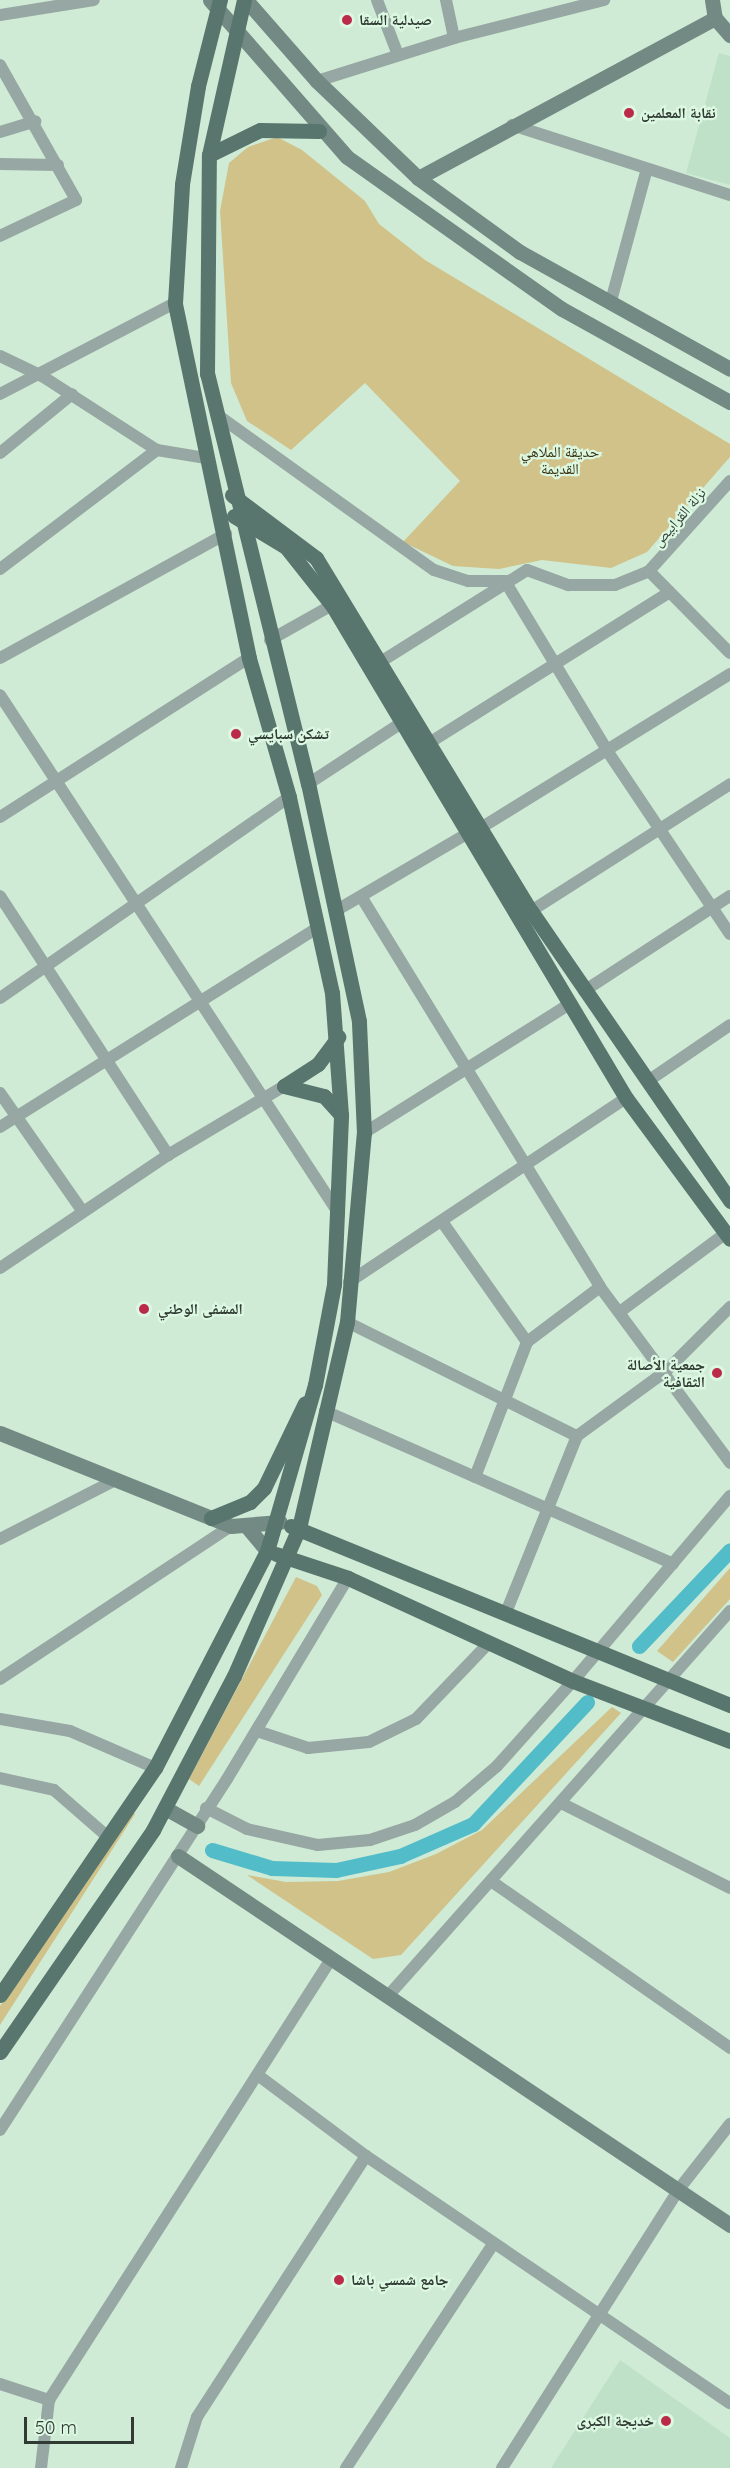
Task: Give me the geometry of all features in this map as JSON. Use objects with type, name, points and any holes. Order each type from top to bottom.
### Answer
[{"type":"main road","points":[[0,2052],[165,1808],[234,1676],[299,1528],[347,1322],[364,1133],[359,1021],[337,910],[308,784],[239,517],[207,374],[209,156],[245,0]]},
{"type":"main road","points":[[245,0],[316,81],[418,178],[520,252],[730,369]]},
{"type":"main road","points":[[712,0],[715,18],[730,35]]},
{"type":"main road","points":[[216,3],[236,33],[319,131],[347,157],[562,309],[730,402]]},
{"type":"main road","points":[[0,1995],[155,1768],[267,1551],[280,1522],[315,1385],[334,1284],[340,1215],[341,1115],[338,1037],[290,797],[249,658],[226,534],[216,487],[206,458],[175,303],[182,184],[216,3]]},
{"type":"main road","points":[[418,178],[512,125],[715,18]]},
{"type":"main road","points":[[209,156],[260,130],[319,131]]},
{"type":"main road","points":[[216,487],[235,496],[316,558],[382,661],[429,744],[472,832],[568,1005],[626,1098],[728,1236]]},
{"type":"main road","points":[[220,510],[239,517],[286,547],[332,605],[398,725],[472,832],[531,911],[730,1201]]},
{"type":"main road","points":[[284,1086],[318,1064],[338,1037]]},
{"type":"main road","points":[[284,1086],[324,1096],[341,1115]]},
{"type":"main road","points":[[211,1518],[250,1502],[264,1488],[315,1385]]},
{"type":"main road","points":[[0,1433],[231,1526],[248,1528],[280,1522],[299,1528],[505,1615],[730,1705]]},
{"type":"main road","points":[[248,1528],[267,1551],[348,1578],[573,1681],[730,1741]]},
{"type":"main road","points":[[165,1808],[197,1826]]},
{"type":"main road","points":[[178,1856],[730,2225]]},
{"type":"street","points":[[0,15],[94,0]]},
{"type":"street","points":[[377,0],[398,55]]},
{"type":"street","points":[[446,0],[454,38]]},
{"type":"street","points":[[316,81],[571,4],[604,0]]},
{"type":"street","points":[[0,65],[34,121],[76,200],[0,236]]},
{"type":"street","points":[[0,132],[34,121]]},
{"type":"street","points":[[512,125],[646,172],[730,195]]},
{"type":"street","points":[[0,164],[58,165]]},
{"type":"street","points":[[611,301],[646,172]]},
{"type":"street","points":[[0,394],[42,376],[175,303]]},
{"type":"street","points":[[0,356],[42,376],[157,450],[206,458]]},
{"type":"street","points":[[0,453],[72,394]]},
{"type":"street","points":[[216,414],[406,554],[468,581],[505,581]]},
{"type":"street","points":[[0,569],[157,450]]},
{"type":"street","name":"نزلة القرابيص","points":[[649,571],[730,481]]},
{"type":"street","points":[[0,658],[226,534]]},
{"type":"street","points":[[382,661],[505,581],[527,570],[568,585],[615,585],[649,571],[730,653]]},
{"type":"street","points":[[505,581],[608,752],[730,934]]},
{"type":"street","points":[[429,744],[558,666],[670,592]]},
{"type":"street","points":[[270,640],[332,605]]},
{"type":"street","points":[[0,817],[249,658]]},
{"type":"street","points":[[337,910],[362,898],[608,752],[730,674]]},
{"type":"street","points":[[0,695],[137,898],[199,1001],[340,1215]]},
{"type":"street","points":[[308,784],[398,725]]},
{"type":"street","points":[[531,911],[730,784]]},
{"type":"street","points":[[0,998],[137,898],[290,797]]},
{"type":"street","points":[[0,896],[42,968],[106,1057],[168,1155]]},
{"type":"street","points":[[584,991],[730,896]]},
{"type":"street","points":[[362,898],[464,1070],[600,1287],[666,1371],[730,1463]]},
{"type":"street","points":[[0,1127],[106,1057],[316,929]]},
{"type":"street","points":[[364,1133],[568,1005]]},
{"type":"street","points":[[648,1081],[730,1024]]},
{"type":"street","points":[[2,1262],[83,1212],[168,1155],[284,1086]]},
{"type":"street","points":[[0,1093],[14,1118],[83,1212]]},
{"type":"street","points":[[349,1282],[443,1223],[523,1166],[626,1098]]},
{"type":"street","points":[[443,1223],[527,1342]]},
{"type":"street","points":[[621,1311],[728,1236]]},
{"type":"street","points":[[474,1477],[527,1342],[600,1287]]},
{"type":"street","points":[[505,1615],[551,1509],[577,1436],[666,1371],[730,1307]]},
{"type":"street","points":[[347,1322],[577,1436]]},
{"type":"street","points":[[326,1411],[673,1564]]},
{"type":"street","points":[[0,1539],[117,1479]]},
{"type":"street","points":[[206,1808],[247,1829],[318,1845],[370,1840],[415,1825],[455,1802],[497,1766],[573,1681],[730,1496]]},
{"type":"street","points":[[0,1679],[231,1526]]},
{"type":"street","points":[[0,2130],[257,1731],[348,1578]]},
{"type":"street","points":[[387,1996],[646,1709],[730,1611]]},
{"type":"street","points":[[257,1731],[308,1748],[369,1742],[417,1719],[489,1643]]},
{"type":"street","points":[[0,1719],[70,1731],[155,1768]]},
{"type":"street","points":[[0,1778],[54,1790],[107,1836]]},
{"type":"street","points":[[561,1803],[730,1888]]},
{"type":"street","points":[[491,1881],[730,2048]]},
{"type":"street","points":[[41,2468],[50,2400],[259,2076],[331,1959]]},
{"type":"street","points":[[259,2076],[366,2156],[494,2243],[604,2312],[730,2403]]},
{"type":"street","points":[[502,2468],[604,2312],[679,2189],[730,2124]]},
{"type":"street","points":[[181,2468],[197,2417],[366,2156]]},
{"type":"street","points":[[346,2468],[494,2243]]},
{"type":"street","points":[[0,2384],[50,2400]]},
{"type":"shaded area","points":[[719,53],[730,56],[730,185],[686,173]]},
{"type":"shaded area","points":[[620,2360],[730,2438],[730,2468],[551,2468]]},
{"type":"green space","name":"حديقة الملاهي القديمة","points":[[277,137],[302,150],[365,201],[379,224],[425,260],[730,444],[730,457],[647,552],[611,568],[542,560],[499,569],[453,566],[403,542],[460,481],[365,383],[291,450],[247,421],[231,383],[220,211],[229,163],[248,147]]},
{"type":"green space","points":[[730,1568],[730,1599],[673,1662],[657,1651]]},
{"type":"green space","points":[[296,1577],[317,1586],[322,1595],[199,1786],[189,1779]]},
{"type":"green space","points":[[612,1707],[621,1713],[401,1955],[373,1959],[247,1875],[286,1882],[338,1881],[389,1872],[436,1854],[482,1830]]},
{"type":"green space","points":[[130,1809],[135,1814],[0,2025],[0,2006]]},
{"type":"waterway","points":[[639,1646],[730,1550]]},
{"type":"waterway","points":[[212,1850],[272,1868],[336,1870],[400,1856],[473,1824],[587,1702]]},
{"type":"place","name":"صيدلية السقا","points":[[347,20]]},
{"type":"place","name":"نقابة المعلمين","points":[[629,113]]},
{"type":"place","name":"تشكن سبايسي","points":[[236,734]]},
{"type":"place","name":"المشفى الوطني","points":[[144,1309]]},
{"type":"place","name":"جمعية الأصالة الثقافية","points":[[717,1373]]},
{"type":"place","name":"جامع شمسي باشا","points":[[339,2280]]},
{"type":"place","name":"خديجة الكبرى","points":[[666,2421]]}]
